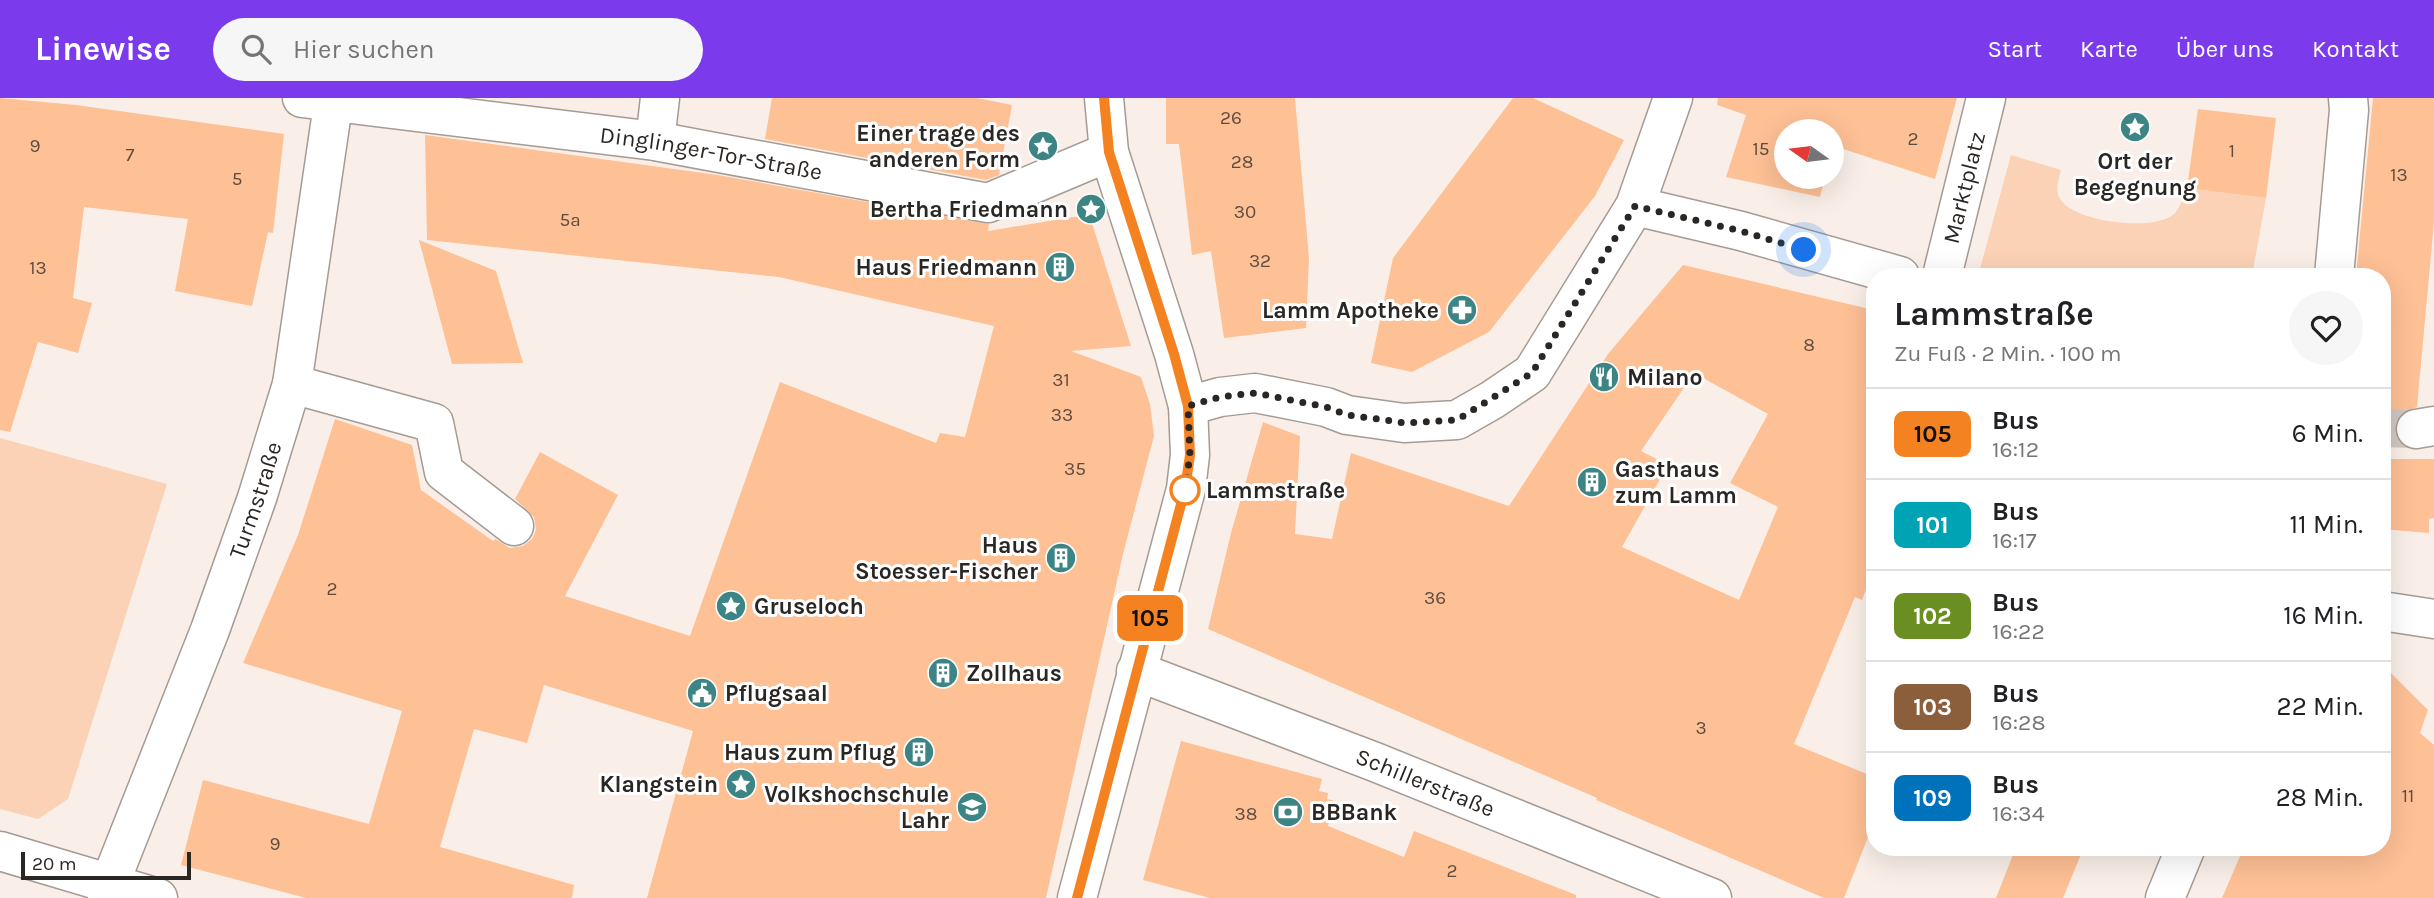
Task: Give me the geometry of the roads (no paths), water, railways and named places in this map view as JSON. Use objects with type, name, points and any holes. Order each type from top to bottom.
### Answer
[{"type":"street","points":[[655,141],[660,98]]},
{"type":"street","points":[[1077,898],[1185,489],[1190,455],[1188,406],[1109,152],[1104,98]]},
{"type":"street","points":[[1188,406],[1220,397],[1255,393],[1326,407],[1347,415],[1404,423],[1457,420],[1492,400],[1532,373],[1635,206],[1673,98]]},
{"type":"street","name":"Marktplatz","points":[[1944,268],[1986,98]]},
{"type":"street","points":[[2335,268],[2348,98]]},
{"type":"street","name":"Dinglinger-Tor-Straße","points":[[324,99],[655,141],[988,203],[1109,152]]},
{"type":"street","name":"Turmstraße","points":[[109,890],[210,631],[257,498],[292,384],[324,99]]},
{"type":"street","points":[[1635,206],[1741,231],[1870,268]]},
{"type":"street","points":[[292,384],[434,423],[444,472],[514,526]]},
{"type":"street","points":[[2391,612],[2434,619]]},
{"type":"street","name":"Schillerstraße","points":[[1136,671],[1375,762],[1713,898]]},
{"type":"street","points":[[0,851],[109,890],[158,898]]},
{"type":"street","points":[[2165,898],[2182,856]]},
{"type":"tunnel","points":[[2391,428],[2416,429]]},
{"type":"place","name":"Ort der Begegnung","points":[[2135,127]]},
{"type":"place","name":"Einer trage des anderen Form","points":[[1043,146]]},
{"type":"place","name":"Bertha Friedmann","points":[[1091,209]]},
{"type":"place","name":"Haus Friedmann","points":[[1060,267]]},
{"type":"place","name":"Lamm Apotheke","points":[[1462,310]]},
{"type":"place","name":"Milano","points":[[1604,377]]},
{"type":"place","name":"Gasthaus zum Lamm","points":[[1592,482]]},
{"type":"place","name":"Lammstraße","points":[[1185,490]]},
{"type":"place","name":"Haus Stoesser-Fischer","points":[[1061,558]]},
{"type":"place","name":"Gruseloch","points":[[731,606]]},
{"type":"place","name":"Zollhaus","points":[[943,673]]},
{"type":"place","name":"Pflugsaal","points":[[702,693]]},
{"type":"place","name":"Haus zum Pflug","points":[[919,752]]},
{"type":"place","name":"Klangstein","points":[[741,784]]},
{"type":"place","name":"Volkshochschule Lahr","points":[[972,807]]},
{"type":"place","name":"BBBank","points":[[1288,812]]}]
